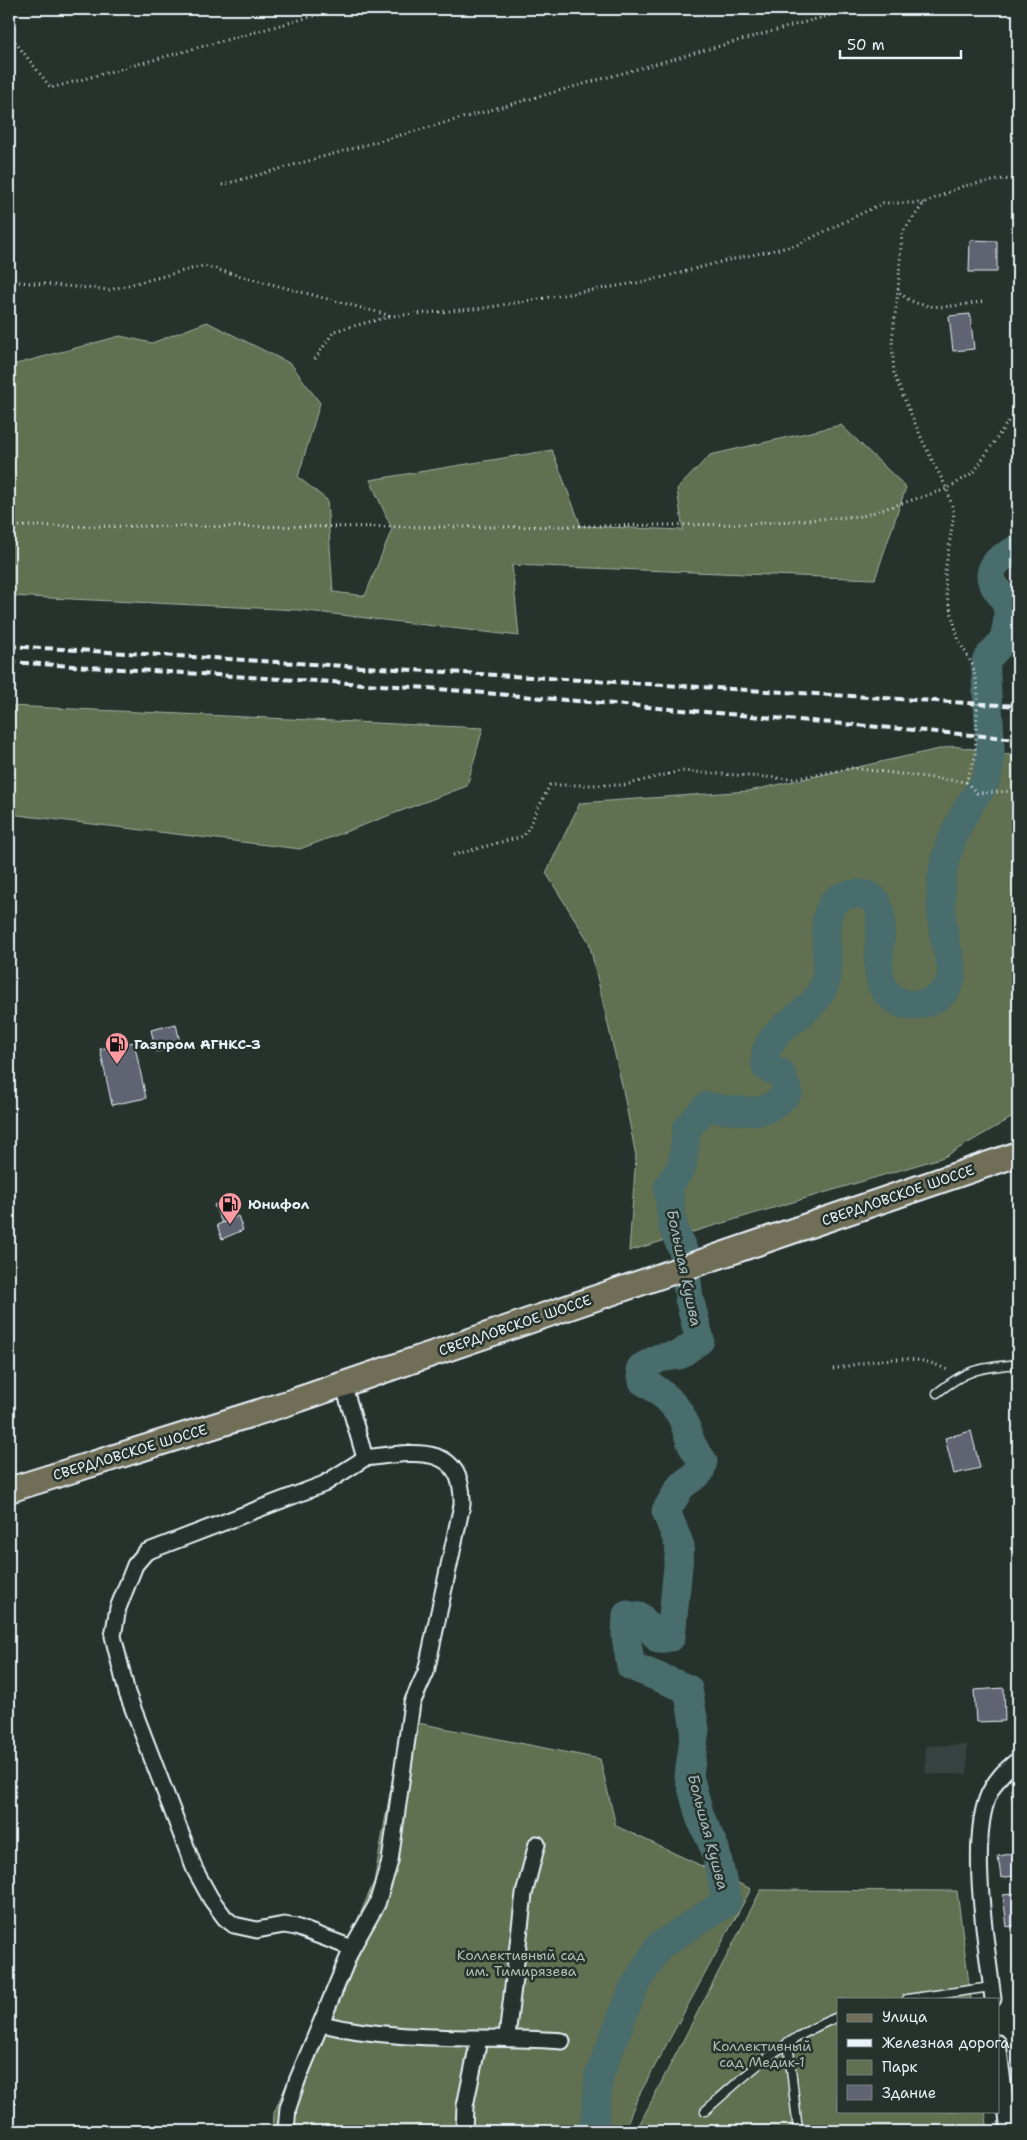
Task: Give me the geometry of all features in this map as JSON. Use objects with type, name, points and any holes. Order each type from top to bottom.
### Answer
[{"type":"main road","name":"СВЕРДЛОВСКОЕ ШОССЕ","points":[[9,1490],[294,1401],[1018,1154]]},
{"type":"street","points":[[343,1383],[365,1458]]},
{"type":"street","points":[[286,2131],[288,2108],[352,1948],[377,1904],[390,1861],[412,1703],[426,1672],[462,1505],[462,1487],[452,1466],[436,1456],[406,1453],[365,1458],[324,1484],[146,1552],[135,1564],[118,1608],[113,1636],[126,1693],[191,1861],[211,1899],[225,1918],[234,1925],[257,1930],[284,1925],[296,1927],[352,1948]]},
{"type":"street","points":[[992,1993],[980,1894],[982,1818],[988,1795],[1002,1772],[1018,1760]]},
{"type":"street","points":[[507,2037],[524,1894],[538,1844]]},
{"type":"street","points":[[322,2024],[357,2033],[479,2040],[507,2037],[562,2041]]},
{"type":"street","points":[[464,2131],[465,2106],[479,2040]]},
{"type":"street","points":[[1000,2059],[1009,2131]]},
{"type":"lane","points":[[937,1393],[958,1376],[979,1368],[1018,1364]]},
{"type":"lane","points":[[921,1998],[992,1993]]},
{"type":"lane","points":[[705,2111],[759,2063],[788,2042],[818,2025],[837,2017]]},
{"type":"lane","points":[[788,2042],[798,2131]]},
{"type":"path","points":[[9,34],[51,88],[339,9]]},
{"type":"path","points":[[222,185],[852,9]]},
{"type":"path","points":[[315,359],[334,331],[392,316],[484,308],[648,281],[797,245],[883,203],[924,202],[963,186],[1004,180],[1018,181]]},
{"type":"path","points":[[924,202],[902,232],[892,340],[894,374],[924,444],[947,489],[954,512],[945,572],[946,593],[956,634],[973,666],[978,692],[976,758],[966,782]]},
{"type":"path","points":[[9,281],[110,290],[203,266],[392,316]]},
{"type":"path","points":[[898,291],[905,299],[919,304],[944,307],[982,302]]},
{"type":"path","points":[[9,526],[494,527],[748,524],[862,516],[947,489],[974,472],[1009,420],[1018,417]]},
{"type":"path","points":[[453,855],[524,836],[550,785],[625,785],[680,771],[792,779],[852,768],[966,782],[977,793],[1018,791]]},
{"type":"path","points":[[833,1369],[882,1359],[920,1360],[940,1366],[958,1376]]},
{"type":"shaded area","points":[[967,1745],[967,1774],[926,1774],[925,1746]]},
{"type":"green space","points":[[207,322],[291,364],[320,403],[298,477],[327,500],[333,592],[365,596],[392,529],[370,480],[552,450],[581,526],[683,530],[677,489],[710,455],[841,425],[906,487],[875,579],[512,565],[519,636],[299,610],[9,596],[9,366],[120,336],[152,343]]},
{"type":"green space","points":[[9,706],[483,728],[467,786],[300,849],[9,814]]},
{"type":"green space","points":[[953,746],[1018,756],[1018,1114],[944,1157],[629,1251],[636,1156],[622,1085],[589,942],[546,873],[580,803],[749,791]]},
{"type":"green space","name":"Коллективный сад им. Тимирязева","points":[[403,1720],[600,1759],[616,1826],[751,1889],[637,2099],[624,2131],[273,2131],[274,2113],[374,1882]]},
{"type":"green space","name":"Коллективный сад Медик-1","points":[[761,1890],[957,1891],[971,1998],[837,1998],[837,2112],[985,2112],[988,2131],[636,2131]]},
{"type":"building","points":[[970,240],[997,241],[997,272],[969,272]]},
{"type":"building","points":[[970,314],[974,349],[953,351],[949,316]]},
{"type":"building","points":[[176,1024],[181,1047],[156,1052],[151,1030]]},
{"type":"building","points":[[134,1042],[146,1098],[112,1105],[100,1049]]},
{"type":"building","points":[[226,1200],[234,1218],[222,1223],[214,1205]]},
{"type":"building","points":[[238,1216],[243,1230],[222,1239],[217,1225]]},
{"type":"building","points":[[971,1431],[980,1468],[954,1474],[945,1438]]},
{"type":"building","points":[[1004,1688],[1005,1721],[976,1722],[974,1690]]},
{"type":"building","points":[[1018,1788],[1018,1810],[1014,1811],[1011,1789]]},
{"type":"building","points":[[1018,1853],[1018,1875],[1001,1878],[998,1856]]},
{"type":"building","points":[[1018,1893],[1018,1925],[1007,1927],[1003,1895]]},
{"type":"building","points":[[1013,1957],[1018,1957],[1018,1986],[1017,1986]]},
{"type":"waterway","name":"Большая Кушва","points":[[590,2131],[594,2126],[599,2076],[633,1989],[659,1946],[727,1902],[715,1849],[700,1817],[689,1776],[695,1729],[688,1689],[631,1666],[626,1637],[627,1615],[640,1617],[659,1639],[671,1637],[680,1546],[666,1511],[681,1486],[700,1472],[703,1461],[689,1438],[681,1415],[662,1394],[643,1381],[641,1368],[659,1358],[679,1355],[700,1340],[689,1298],[683,1250],[673,1228],[668,1187],[682,1166],[687,1128],[707,1106],[719,1109],[753,1111],[766,1109],[781,1100],[788,1092],[781,1073],[766,1067],[766,1051],[779,1032],[806,1010],[820,993],[825,982],[827,970],[826,928],[828,915],[832,905],[841,897],[855,894],[871,897],[878,906],[881,920],[879,972],[883,988],[894,999],[910,1005],[923,1003],[936,998],[946,990],[951,978],[952,968],[945,941],[941,910],[943,868],[959,824],[985,782],[988,771],[990,741],[986,662],[1004,638],[1008,617],[1005,602],[992,582],[991,576],[996,563],[1018,548]]},
{"type":"railway","points":[[9,646],[1018,706]]},
{"type":"railway","points":[[9,662],[427,688],[1018,739]]},
{"type":"place","name":"Газпром АГНКС-3","points":[[117,1065]]},
{"type":"place","name":"Юнифол","points":[[230,1225]]}]
